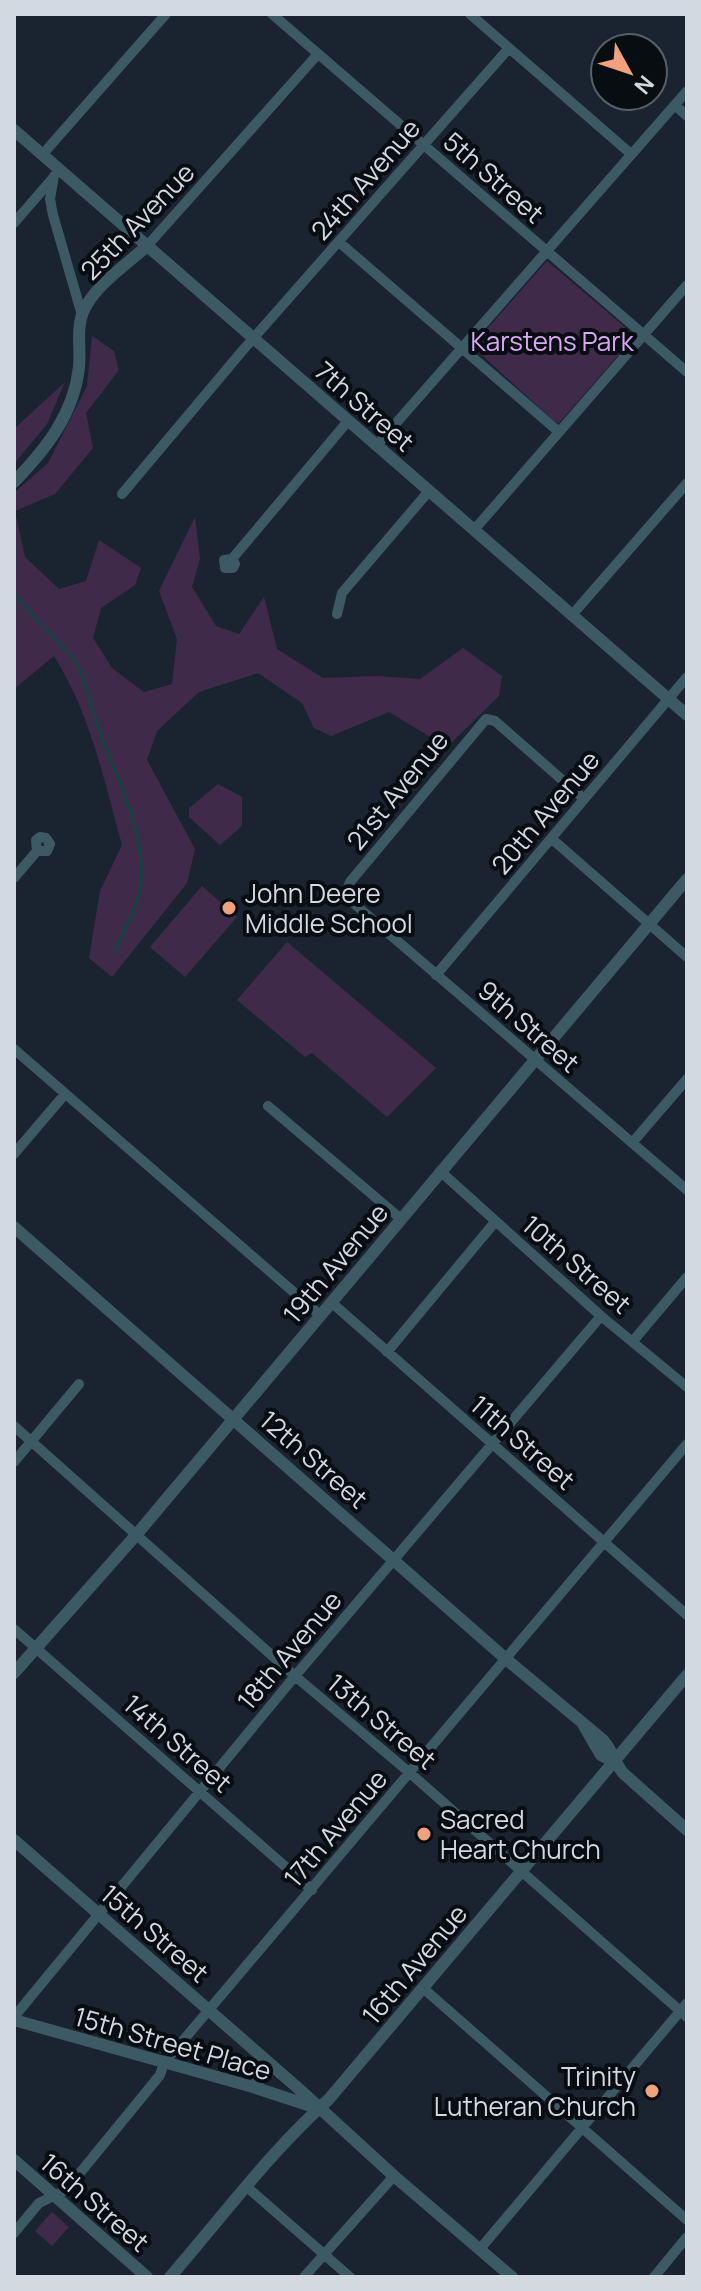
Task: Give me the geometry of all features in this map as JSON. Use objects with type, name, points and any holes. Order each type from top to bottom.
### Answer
[{"type":"street","points":[[42,155],[166,14]]},
{"type":"street","name":"5th Street","points":[[272,14],[687,372]]},
{"type":"street","points":[[470,14],[631,154]]},
{"type":"street","name":"24th Avenue","points":[[122,494],[509,48]]},
{"type":"street","name":"25th Avenue","points":[[14,482],[55,436],[66,416],[78,382],[82,315],[95,295],[159,236],[318,54]]},
{"type":"street","points":[[376,446],[687,91]]},
{"type":"street","points":[[675,105],[687,116]]},
{"type":"street","name":"7th Street","points":[[14,130],[57,173],[147,246],[687,715]]},
{"type":"street","points":[[14,223],[57,173]]},
{"type":"street","points":[[57,173],[50,199],[82,315]]},
{"type":"street","points":[[339,242],[559,432]]},
{"type":"street","points":[[474,530],[687,285]]},
{"type":"street","points":[[232,559],[348,421]]},
{"type":"street","points":[[572,615],[687,483]]},
{"type":"street","points":[[337,614],[342,593],[429,491]]},
{"type":"street","name":"20th Avenue","points":[[436,975],[687,677]]},
{"type":"street","name":"21st Avenue","points":[[346,892],[350,882],[486,719],[495,721],[584,799]]},
{"type":"street","points":[[552,839],[687,957]]},
{"type":"street","points":[[14,878],[37,851]]},
{"type":"street","name":"19th Avenue","points":[[14,1673],[137,1534],[687,879]]},
{"type":"street","name":"9th Street","points":[[346,892],[351,901],[687,1190]]},
{"type":"street","points":[[14,1049],[320,1315]]},
{"type":"street","points":[[632,1143],[687,1079]]},
{"type":"street","points":[[14,1154],[65,1094]]},
{"type":"street","points":[[268,1106],[401,1219]]},
{"type":"street","name":"10th Street","points":[[440,1171],[601,1316],[687,1387]]},
{"type":"street","points":[[387,1352],[495,1222]]},
{"type":"street","name":"12th Street","points":[[14,1227],[610,1747],[614,1762],[623,1773],[687,1830]]},
{"type":"street","points":[[633,1341],[687,1277]]},
{"type":"street","name":"11th Street","points":[[331,1302],[687,1615]]},
{"type":"street","name":"18th Avenue","points":[[14,2019],[295,1676],[601,1316]]},
{"type":"street","points":[[14,1462],[79,1384]]},
{"type":"street","name":"13th Street","points":[[14,1426],[295,1676],[685,2011]]},
{"type":"street","name":"17th Avenue","points":[[14,2233],[39,2203],[66,2190],[160,2075],[164,2063],[687,1444]]},
{"type":"street","name":"14th Street","points":[[14,1629],[312,1890]]},
{"type":"street","name":"16th Avenue","points":[[170,2277],[423,1988],[687,1675]]},
{"type":"street","name":"15th Street","points":[[14,1840],[319,2109]]},
{"type":"street","points":[[423,1988],[687,2220]]},
{"type":"street","points":[[480,2249],[582,2126],[685,2011]]},
{"type":"street","name":"15th Street Place","points":[[14,2019],[253,2087],[319,2109]]},
{"type":"street","points":[[253,2087],[264,2075],[266,2062]]},
{"type":"street","points":[[319,2109],[512,2277]]},
{"type":"street","name":"16th Street","points":[[14,2160],[147,2277]]},
{"type":"street","points":[[304,2277],[394,2176]]},
{"type":"street","points":[[247,2187],[350,2277]]},
{"type":"street","points":[[654,2277],[687,2237]]},
{"type":"green space","name":"Karstens Park","points":[[547,261],[626,328],[631,337],[559,423],[472,346]]},
{"type":"green space","points":[[92,336],[114,351],[119,370],[86,413],[93,448],[55,494],[15,511],[25,557],[59,589],[86,581],[99,540],[141,568],[135,585],[101,608],[93,638],[112,668],[144,692],[172,684],[177,639],[159,591],[195,517],[200,559],[192,587],[216,626],[239,634],[264,597],[277,649],[323,678],[378,676],[420,679],[463,648],[502,676],[499,696],[447,747],[389,712],[331,736],[314,728],[302,703],[258,673],[199,692],[157,731],[147,760],[195,849],[187,883],[112,977],[89,958],[100,891],[122,845],[87,724],[54,656],[14,689],[14,493],[48,463],[87,386]]},
{"type":"green space","points":[[65,382],[47,424],[14,464],[14,429]]},
{"type":"green space","points":[[218,784],[242,797],[242,826],[220,845],[189,817],[189,808]]},
{"type":"green space","points":[[202,886],[237,917],[185,977],[150,947]]},
{"type":"green space","points":[[287,942],[436,1068],[387,1117],[312,1053],[305,1057],[237,1000]]},
{"type":"green space","points":[[52,2212],[69,2227],[52,2246],[35,2231]]},
{"type":"waterway","points":[[14,592],[76,663],[133,821],[141,861],[140,891],[115,951]]},
{"type":"place","name":"John Deere Middle School","points":[[229,908]]},
{"type":"place","name":"Sacred Heart Church","points":[[424,1834]]},
{"type":"place","name":"Trinity Lutheran Church","points":[[652,2091]]}]
